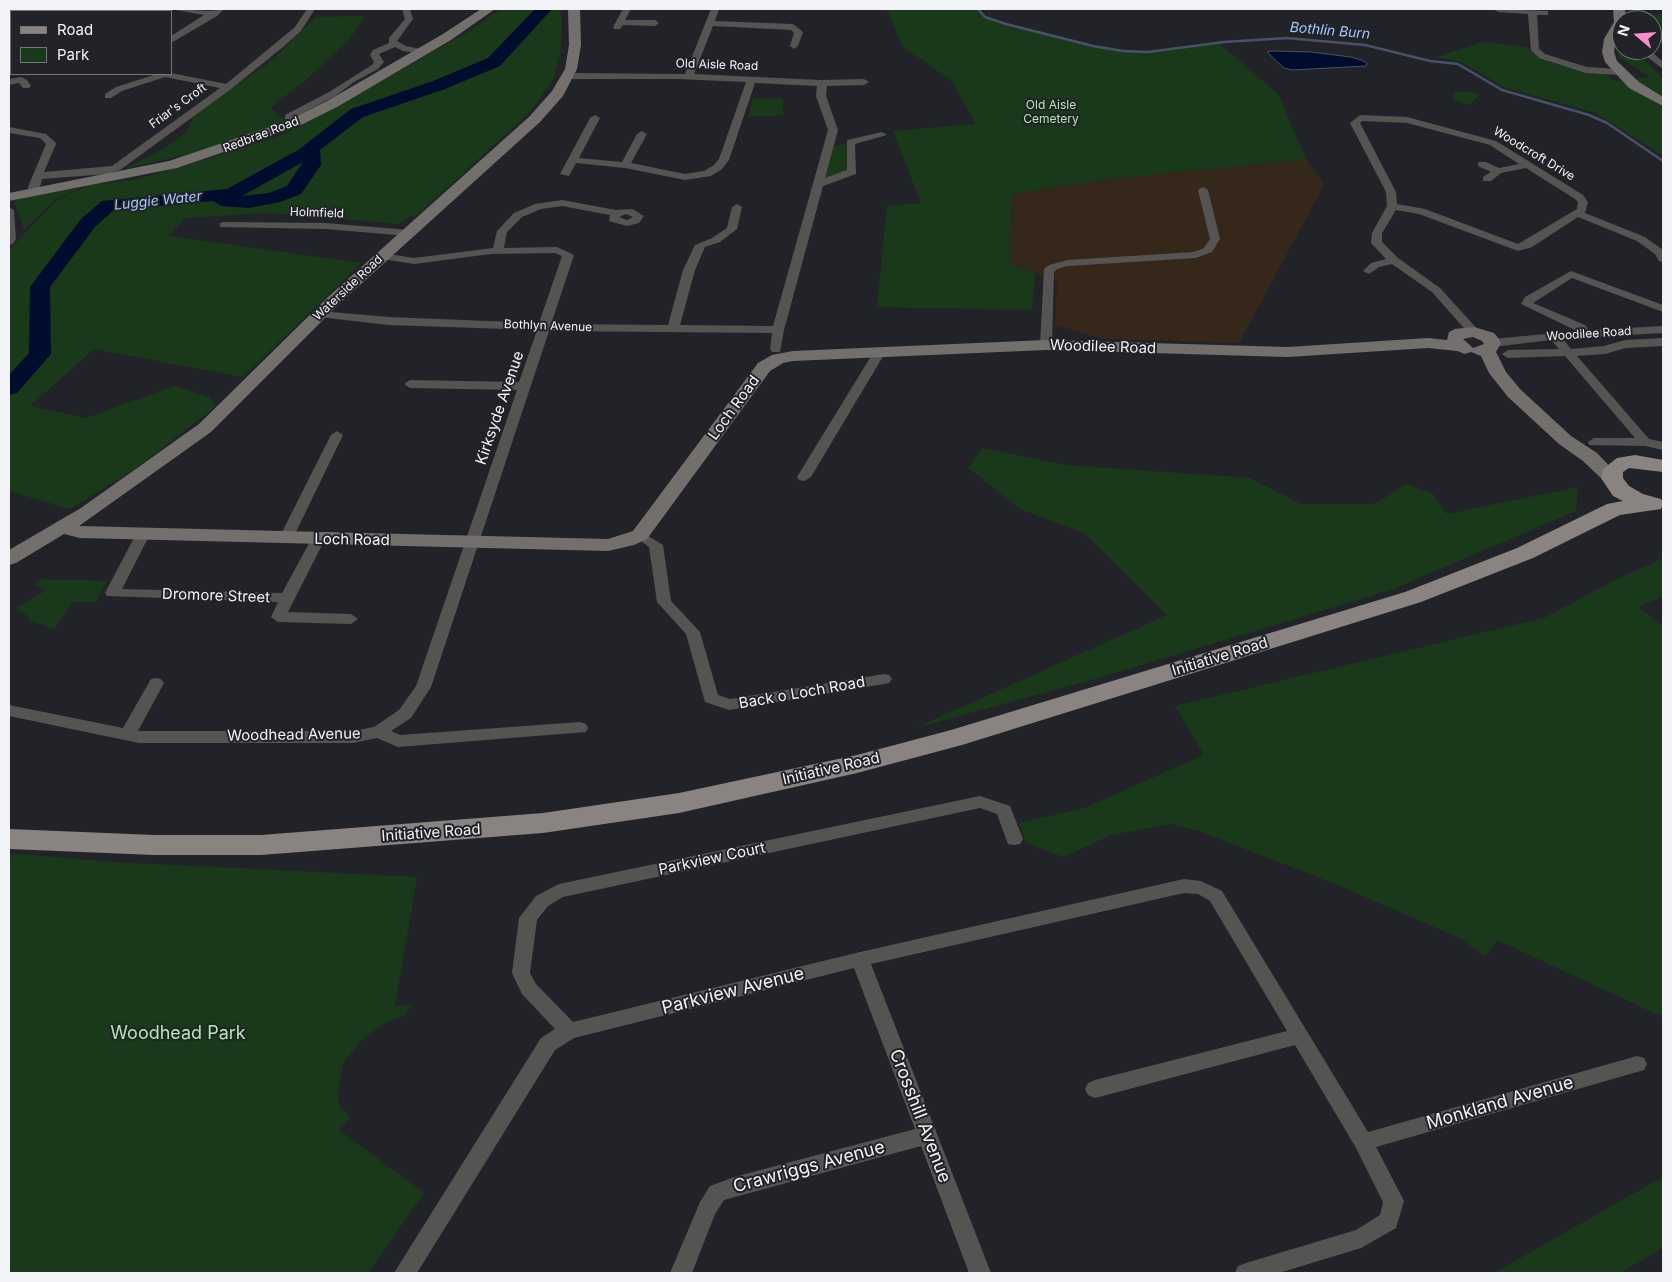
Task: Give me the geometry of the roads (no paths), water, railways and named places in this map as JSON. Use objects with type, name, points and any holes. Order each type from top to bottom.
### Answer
[{"type":"main road","points":[[1658,504],[1618,485],[1648,462],[1663,466]]},
{"type":"main road","name":"Initiative Road","points":[[9,839],[154,845],[260,845],[543,823],[679,803],[857,764],[953,738],[1413,597],[1524,553],[1618,485]]},
{"type":"street","points":[[174,9],[217,12]]},
{"type":"street","name":"Friar's Croft","points":[[37,176],[114,170],[228,87],[298,29],[311,9]]},
{"type":"street","points":[[395,44],[393,38],[408,19],[406,9]]},
{"type":"street","name":"Redbrae Road","points":[[9,197],[172,165],[253,139],[292,124],[332,104],[422,52],[489,9]]},
{"type":"street","name":"Waterside Road","points":[[9,559],[63,528],[112,496],[205,428],[319,314],[535,119],[558,93],[568,76],[575,45],[574,9]]},
{"type":"street","points":[[627,9],[619,25],[655,23]]},
{"type":"street","points":[[688,77],[715,9]]},
{"type":"street","points":[[1498,9],[1545,13]]},
{"type":"street","points":[[172,39],[217,12]]},
{"type":"street","points":[[1532,12],[1535,50],[1542,56],[1586,70],[1619,72]]},
{"type":"street","points":[[710,23],[793,27],[799,32],[794,46]]},
{"type":"street","points":[[1612,37],[1608,52],[1611,62],[1634,85],[1663,102]]},
{"type":"street","points":[[288,117],[332,94],[351,80],[375,67],[379,62],[374,55],[376,52],[395,44],[422,52]]},
{"type":"street","points":[[108,96],[118,89],[162,75]]},
{"type":"street","points":[[168,75],[228,87]]},
{"type":"street","name":"Old Aisle Road","points":[[568,76],[688,77],[820,83],[864,82]]},
{"type":"street","points":[[572,160],[625,165],[685,177],[707,174],[718,167],[724,160],[752,79]]},
{"type":"street","points":[[9,82],[26,80]]},
{"type":"street","points":[[777,354],[778,330],[833,130],[821,96],[822,85],[820,83]]},
{"type":"street","points":[[96,94],[122,98]]},
{"type":"street","points":[[564,174],[596,118]]},
{"type":"street","name":"Woodcroft Drive","points":[[1392,206],[1391,192],[1355,123],[1357,119],[1407,120],[1493,143],[1579,197],[1583,202],[1580,214]]},
{"type":"street","points":[[9,130],[43,136],[51,144],[33,187],[34,193]]},
{"type":"street","points":[[625,165],[642,134]]},
{"type":"street","points":[[818,184],[852,172],[850,142],[882,135]]},
{"type":"street","points":[[1482,164],[1498,171]]},
{"type":"street","points":[[1487,179],[1498,171],[1527,166]]},
{"type":"street","points":[[1046,345],[1048,271],[1053,267],[1068,263],[1196,254],[1208,250],[1215,239],[1203,190]]},
{"type":"street","points":[[498,250],[502,231],[518,215],[539,206],[562,203],[616,214]]},
{"type":"street","points":[[1661,263],[1659,252],[1641,239],[1580,214],[1528,245],[1518,248],[1421,211],[1392,206],[1375,238],[1379,247],[1436,290],[1460,315],[1475,343],[1514,393],[1565,440],[1592,449],[1645,442],[1663,446]]},
{"type":"street","points":[[673,329],[689,270],[700,245],[716,240],[732,229],[737,207]]},
{"type":"street","points":[[9,210],[11,239],[9,242]]},
{"type":"street","name":"Holmfield","points":[[224,225],[326,226],[408,233]]},
{"type":"street","name":"Kirksyde Avenue","points":[[378,732],[405,714],[423,688],[470,542],[525,386],[568,255],[558,250],[498,250],[414,261],[382,256]]},
{"type":"street","points":[[1369,271],[1375,265],[1394,260]]},
{"type":"street","points":[[1586,334],[1581,328],[1528,304],[1529,299],[1571,274],[1663,309]]},
{"type":"street","name":"Bothlyn Avenue","points":[[319,314],[388,320],[545,326],[778,330]]},
{"type":"street","name":"Woodilee Road","points":[[777,354],[793,356],[1046,345],[1288,352],[1428,343],[1475,343],[1663,329]]},
{"type":"street","points":[[1554,336],[1645,442]]},
{"type":"street","points":[[1508,354],[1605,350],[1625,344],[1663,342]]},
{"type":"street","points":[[804,477],[879,353]]},
{"type":"street","name":"Loch Road","points":[[63,528],[72,532],[318,539],[608,545],[627,541],[640,535],[764,367],[777,354]]},
{"type":"street","points":[[410,384],[525,386]]},
{"type":"street","points":[[286,538],[338,435]]},
{"type":"street","points":[[1592,449],[1618,485]]},
{"type":"street","name":"Dromore Street","points":[[143,534],[112,593],[287,598],[278,617],[351,619]]},
{"type":"street","name":"Back o Loch Road","points":[[640,535],[656,545],[664,602],[692,632],[711,698],[729,705],[884,679]]},
{"type":"street","points":[[287,598],[318,539]]},
{"type":"street","points":[[128,734],[156,683]]},
{"type":"street","name":"Woodhead Avenue","points":[[9,711],[140,737],[353,737],[378,732],[398,740],[580,728]]},
{"type":"street","name":"Parkview Court","points":[[569,1031],[529,990],[521,973],[528,918],[542,901],[560,891],[980,802],[1004,810],[1014,839]]},
{"type":"street","name":"Parkview Avenue","points":[[405,1273],[548,1044],[569,1031],[860,959],[1184,886],[1201,888],[1216,896],[1299,1036]]},
{"type":"street","name":"Crosshill Avenue","points":[[860,959],[980,1273]]},
{"type":"street","points":[[1095,1088],[1299,1036],[1363,1142],[1394,1201],[1389,1222],[1361,1238],[1246,1273]]},
{"type":"street","name":"Monkland Avenue","points":[[1363,1142],[1637,1064]]},
{"type":"street","name":"Crawriggs Avenue","points":[[681,1273],[707,1209],[717,1193],[734,1186],[928,1135]]},
{"type":"water","points":[[1267,52],[1311,52],[1351,57],[1367,63],[1366,66],[1292,70],[1284,68]]},
{"type":"waterway","name":"Luggie Water","points":[[311,149],[357,113],[439,85],[494,62],[532,19],[544,9]]},
{"type":"waterway","name":"Bothlin Burn","points":[[978,9],[985,17],[1006,24],[1093,46],[1123,51],[1148,52],[1224,42],[1287,38],[1365,45],[1430,61],[1458,64],[1502,90],[1589,115],[1607,123],[1663,161]]},
{"type":"waterway","name":"Luggie Water","points":[[9,388],[40,354],[40,287],[88,223],[109,205],[231,194],[311,149]]},
{"type":"waterway","name":"Luggie Water","points":[[222,200],[249,202],[273,198],[294,190],[312,165],[311,149]]},
{"type":"park label","name":"Old Aisle Cemetery","points":[[1051,112]]},
{"type":"park label","name":"Woodhead Park","points":[[178,1034]]}]
